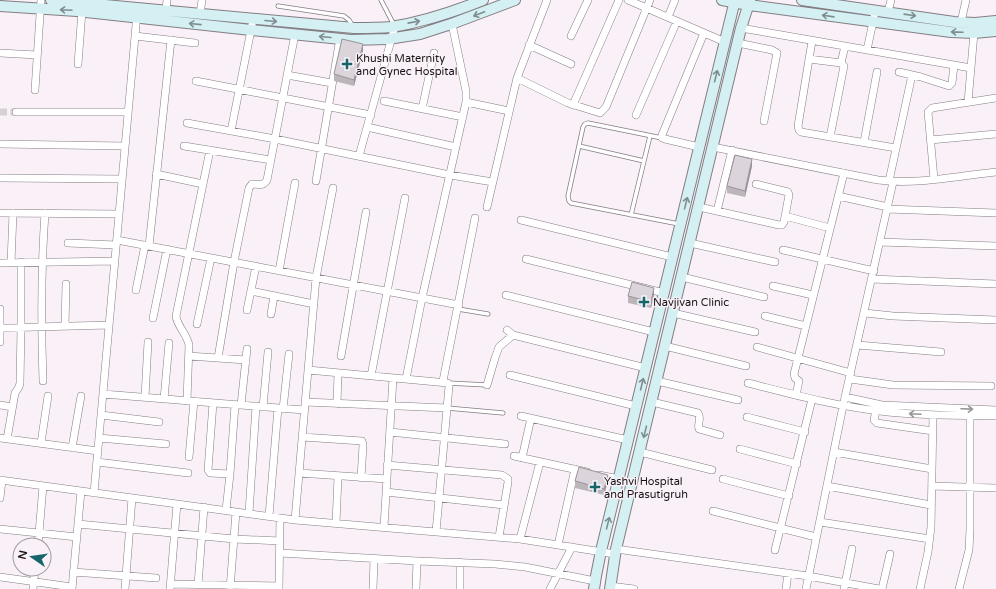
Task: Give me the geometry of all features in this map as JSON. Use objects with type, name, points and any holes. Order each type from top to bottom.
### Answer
[{"type":"street","points":[[51,0],[66,0],[134,8],[251,30],[352,40],[392,38],[420,34],[452,24],[515,0]]},
{"type":"street","points":[[200,14],[202,0]]},
{"type":"street","points":[[0,6],[40,4],[82,11],[167,5],[200,14],[354,28],[395,26],[419,22],[482,0]]},
{"type":"street","points":[[487,207],[517,78],[548,0]]},
{"type":"street","points":[[571,36],[588,0]]},
{"type":"street","points":[[573,105],[619,0]]},
{"type":"street","points":[[628,0],[725,42]]},
{"type":"street","points":[[517,78],[573,105],[600,113],[603,111],[650,0]]},
{"type":"street","points":[[668,17],[675,0]]},
{"type":"street","points":[[722,0],[749,2],[873,22],[951,32],[974,33],[996,31]]},
{"type":"street","points":[[802,0],[856,4],[875,10],[961,22],[975,23],[996,21]]},
{"type":"street","points":[[888,12],[891,0]]},
{"type":"street","points":[[961,22],[966,0]]},
{"type":"street","points":[[280,554],[495,564],[525,567],[558,574],[595,585],[601,551],[735,1]]},
{"type":"street","points":[[634,589],[610,588],[616,551],[741,28],[749,2]]},
{"type":"street","points":[[35,90],[40,4]]},
{"type":"street","points":[[94,493],[135,36],[134,8]]},
{"type":"street","points":[[867,50],[875,10]]},
{"type":"street","points":[[78,64],[82,11]]},
{"type":"street","points":[[231,131],[253,20]]},
{"type":"street","points":[[636,115],[677,21]]},
{"type":"street","points":[[406,379],[422,298],[466,102],[466,91],[452,24]]},
{"type":"street","points":[[359,156],[395,26]]},
{"type":"street","points":[[741,28],[971,68]]},
{"type":"street","points":[[699,147],[662,138],[662,132],[704,33]]},
{"type":"street","points":[[968,102],[974,33]]},
{"type":"street","points":[[218,358],[234,262],[250,186],[252,184],[265,184],[267,180],[295,34]]},
{"type":"street","points":[[135,36],[195,43]]},
{"type":"street","points":[[316,181],[340,38]]},
{"type":"street","points":[[136,290],[147,246],[171,40]]},
{"type":"street","points":[[812,41],[799,130],[801,132],[896,148]]},
{"type":"street","points":[[738,43],[772,50],[777,53],[764,121]]},
{"type":"street","points":[[529,45],[571,64]]},
{"type":"street","points":[[830,136],[844,66],[841,63],[845,46]]},
{"type":"street","points":[[422,109],[434,52]]},
{"type":"street","points":[[0,53],[37,55]]},
{"type":"street","points":[[809,59],[841,63]]},
{"type":"street","points":[[899,72],[948,86],[952,83],[954,65]]},
{"type":"street","points":[[864,142],[877,72]]},
{"type":"street","points":[[287,75],[332,83]]},
{"type":"street","points":[[806,589],[843,406],[858,345],[880,242],[896,148],[912,75]]},
{"type":"street","points":[[196,81],[370,115]]},
{"type":"street","points":[[934,179],[928,115],[930,110],[932,108],[996,98]]},
{"type":"street","points":[[384,101],[463,118]]},
{"type":"street","points":[[466,102],[509,111]]},
{"type":"street","points":[[16,112],[128,112]]},
{"type":"street","points":[[187,123],[492,182]]},
{"type":"street","points":[[367,127],[456,147]]},
{"type":"street","points":[[930,140],[996,134]]},
{"type":"street","points":[[0,144],[125,146]]},
{"type":"street","points":[[184,146],[271,160]]},
{"type":"street","points":[[713,147],[891,182],[996,172]]},
{"type":"street","points":[[189,457],[190,401],[188,338],[178,323],[176,316],[210,150]]},
{"type":"street","points":[[718,211],[732,150]]},
{"type":"street","points":[[796,395],[799,381],[795,378],[794,374],[844,173]]},
{"type":"street","points":[[156,174],[203,184]]},
{"type":"street","points":[[0,178],[122,179]]},
{"type":"street","points":[[279,271],[295,183]]},
{"type":"street","points":[[699,206],[782,225],[786,216],[789,195],[788,192],[756,184]]},
{"type":"street","points":[[295,520],[316,278],[333,188]]},
{"type":"street","points":[[838,196],[887,208],[996,213]]},
{"type":"street","points":[[371,376],[405,198]]},
{"type":"street","points":[[341,356],[366,212]]},
{"type":"street","points":[[0,213],[119,214]]},
{"type":"street","points":[[11,263],[13,213]]},
{"type":"street","points":[[43,381],[41,327],[42,262],[46,213]]},
{"type":"street","points":[[786,216],[830,228]]},
{"type":"street","points":[[436,532],[449,386],[446,382],[475,218]]},
{"type":"street","points":[[521,220],[672,257]]},
{"type":"street","points":[[68,244],[116,242],[167,249],[422,298],[459,307]]},
{"type":"street","points":[[880,242],[996,246]]},
{"type":"street","points":[[690,243],[775,262]]},
{"type":"street","points":[[153,318],[167,249]]},
{"type":"street","points":[[783,250],[823,259],[873,275],[996,284]]},
{"type":"street","points":[[197,324],[211,258]]},
{"type":"street","points":[[526,259],[664,293]]},
{"type":"street","points":[[0,263],[115,261]]},
{"type":"street","points":[[21,262],[19,387],[15,393],[4,438],[98,451]]},
{"type":"street","points":[[247,310],[256,266]]},
{"type":"street","points":[[682,277],[764,297]]},
{"type":"street","points":[[65,326],[66,284]]},
{"type":"street","points":[[773,286],[813,296]]},
{"type":"street","points":[[251,291],[314,304]]},
{"type":"street","points":[[506,295],[654,332]]},
{"type":"street","points":[[271,314],[274,296]]},
{"type":"street","points":[[0,309],[0,342]]},
{"type":"street","points":[[673,313],[755,332]]},
{"type":"street","points":[[865,313],[893,316],[996,320]]},
{"type":"street","points":[[765,316],[806,326]]},
{"type":"street","points":[[0,328],[109,325]]},
{"type":"street","points":[[507,330],[513,335],[646,368]]},
{"type":"street","points":[[487,385],[499,347],[513,335]]},
{"type":"street","points":[[145,397],[148,342]]},
{"type":"street","points":[[164,399],[169,343]]},
{"type":"street","points":[[858,345],[941,352]]},
{"type":"street","points":[[665,346],[746,366]]},
{"type":"street","points":[[757,347],[798,358],[850,376],[893,384],[991,386]]},
{"type":"street","points":[[226,510],[238,405],[247,348]]},
{"type":"street","points":[[249,513],[260,407],[268,352]]},
{"type":"street","points":[[269,516],[281,408],[289,354]]},
{"type":"street","points":[[189,356],[246,360]]},
{"type":"street","points":[[308,370],[446,382]]},
{"type":"street","points":[[337,404],[338,372]]},
{"type":"street","points":[[510,375],[636,406]]},
{"type":"street","points":[[384,527],[393,378]]},
{"type":"street","points":[[657,381],[738,400]]},
{"type":"street","points":[[748,383],[812,400],[843,406],[933,415],[996,416]]},
{"type":"street","points":[[103,394],[304,410]]},
{"type":"street","points":[[41,443],[48,396]]},
{"type":"street","points":[[72,448],[81,396]]},
{"type":"street","points":[[845,397],[882,405],[996,410]]},
{"type":"street","points":[[775,550],[812,400]]},
{"type":"street","points":[[305,402],[447,408]]},
{"type":"street","points":[[652,402],[698,413],[700,416],[698,425],[699,429],[720,434]]},
{"type":"street","points":[[213,403],[208,470],[210,473],[230,474]]},
{"type":"street","points":[[0,405],[12,407]]},
{"type":"street","points":[[876,410],[874,420],[877,423],[933,431]]},
{"type":"street","points":[[101,415],[159,422]]},
{"type":"street","points":[[920,589],[930,539],[933,415]]},
{"type":"street","points":[[959,589],[968,550],[970,529],[970,415]]},
{"type":"street","points":[[521,416],[628,440]]},
{"type":"street","points":[[747,417],[804,432]]},
{"type":"street","points":[[522,458],[531,418]]},
{"type":"street","points":[[390,432],[505,444]]},
{"type":"street","points":[[302,437],[362,441],[361,478]]},
{"type":"street","points":[[99,438],[166,444]]},
{"type":"street","points":[[740,449],[797,464]]},
{"type":"street","points":[[640,452],[712,470]]},
{"type":"street","points":[[834,452],[932,469]]},
{"type":"street","points":[[514,456],[619,479]]},
{"type":"street","points":[[97,462],[188,473]]},
{"type":"street","points":[[520,539],[540,462]]},
{"type":"street","points":[[387,465],[502,474],[508,479],[508,482],[499,537]]},
{"type":"street","points":[[558,545],[575,470]]},
{"type":"street","points":[[299,473],[387,479]]},
{"type":"street","points":[[336,523],[338,476]]},
{"type":"street","points":[[723,479],[789,496]]},
{"type":"street","points":[[0,498],[1,480],[295,520],[520,539],[601,551],[616,551],[788,573],[808,576],[845,586],[881,589],[890,554]]},
{"type":"street","points":[[39,537],[43,486]]},
{"type":"street","points":[[827,486],[931,505]]},
{"type":"street","points":[[932,486],[996,488]]},
{"type":"street","points":[[0,577],[33,585],[72,588],[81,491]]},
{"type":"street","points":[[386,492],[504,504]]},
{"type":"street","points":[[125,589],[132,498]]},
{"type":"street","points":[[177,504],[170,587],[198,585],[230,587],[279,587],[280,518]]},
{"type":"street","points":[[198,585],[204,507]]},
{"type":"street","points":[[713,511],[816,537]]},
{"type":"street","points":[[230,587],[236,512]]},
{"type":"street","points":[[820,522],[930,539]]},
{"type":"street","points":[[78,524],[234,539],[280,540]]},
{"type":"street","points":[[0,529],[76,537]]},
{"type":"street","points":[[550,589],[572,547]]},
{"type":"street","points":[[845,586],[852,549]]},
{"type":"street","points":[[373,589],[374,559]]},
{"type":"street","points":[[416,589],[417,561]]},
{"type":"street","points":[[460,562],[460,589]]},
{"type":"street","points":[[73,572],[156,578]]},
{"type":"street","points":[[786,589],[788,573]]},
{"type":"lane","points":[[381,0],[395,26]]},
{"type":"lane","points":[[278,6],[344,16],[349,20],[354,28]]},
{"type":"lane","points":[[662,138],[588,123],[585,124],[583,127],[568,196],[569,201],[571,203],[680,224]]},
{"type":"lane","points":[[631,215],[650,136]]},
{"type":"lane","points":[[579,146],[644,161]]},
{"type":"lane","points":[[459,307],[488,314]]},
{"type":"lane","points":[[446,382],[487,385]]},
{"type":"lane","points":[[447,408],[503,412]]},
{"type":"building","points":[[342,39],[363,44],[354,80],[334,74]]},
{"type":"building","points":[[735,155],[752,159],[745,191],[727,186]]},
{"type":"building","points":[[632,282],[654,288],[651,302],[628,296]]},
{"type":"building","points":[[579,467],[608,475],[604,489],[575,481]]},
{"type":"tunnel","points":[[0,112],[16,112]]},
{"type":"place","name":"Khushi Maternity and Gynec Hospital","points":[[347,64]]},
{"type":"place","name":"Navjivan Clinic","points":[[644,302]]},
{"type":"place","name":"Yashvi Hospital and Prasutigruh","points":[[595,487]]}]
